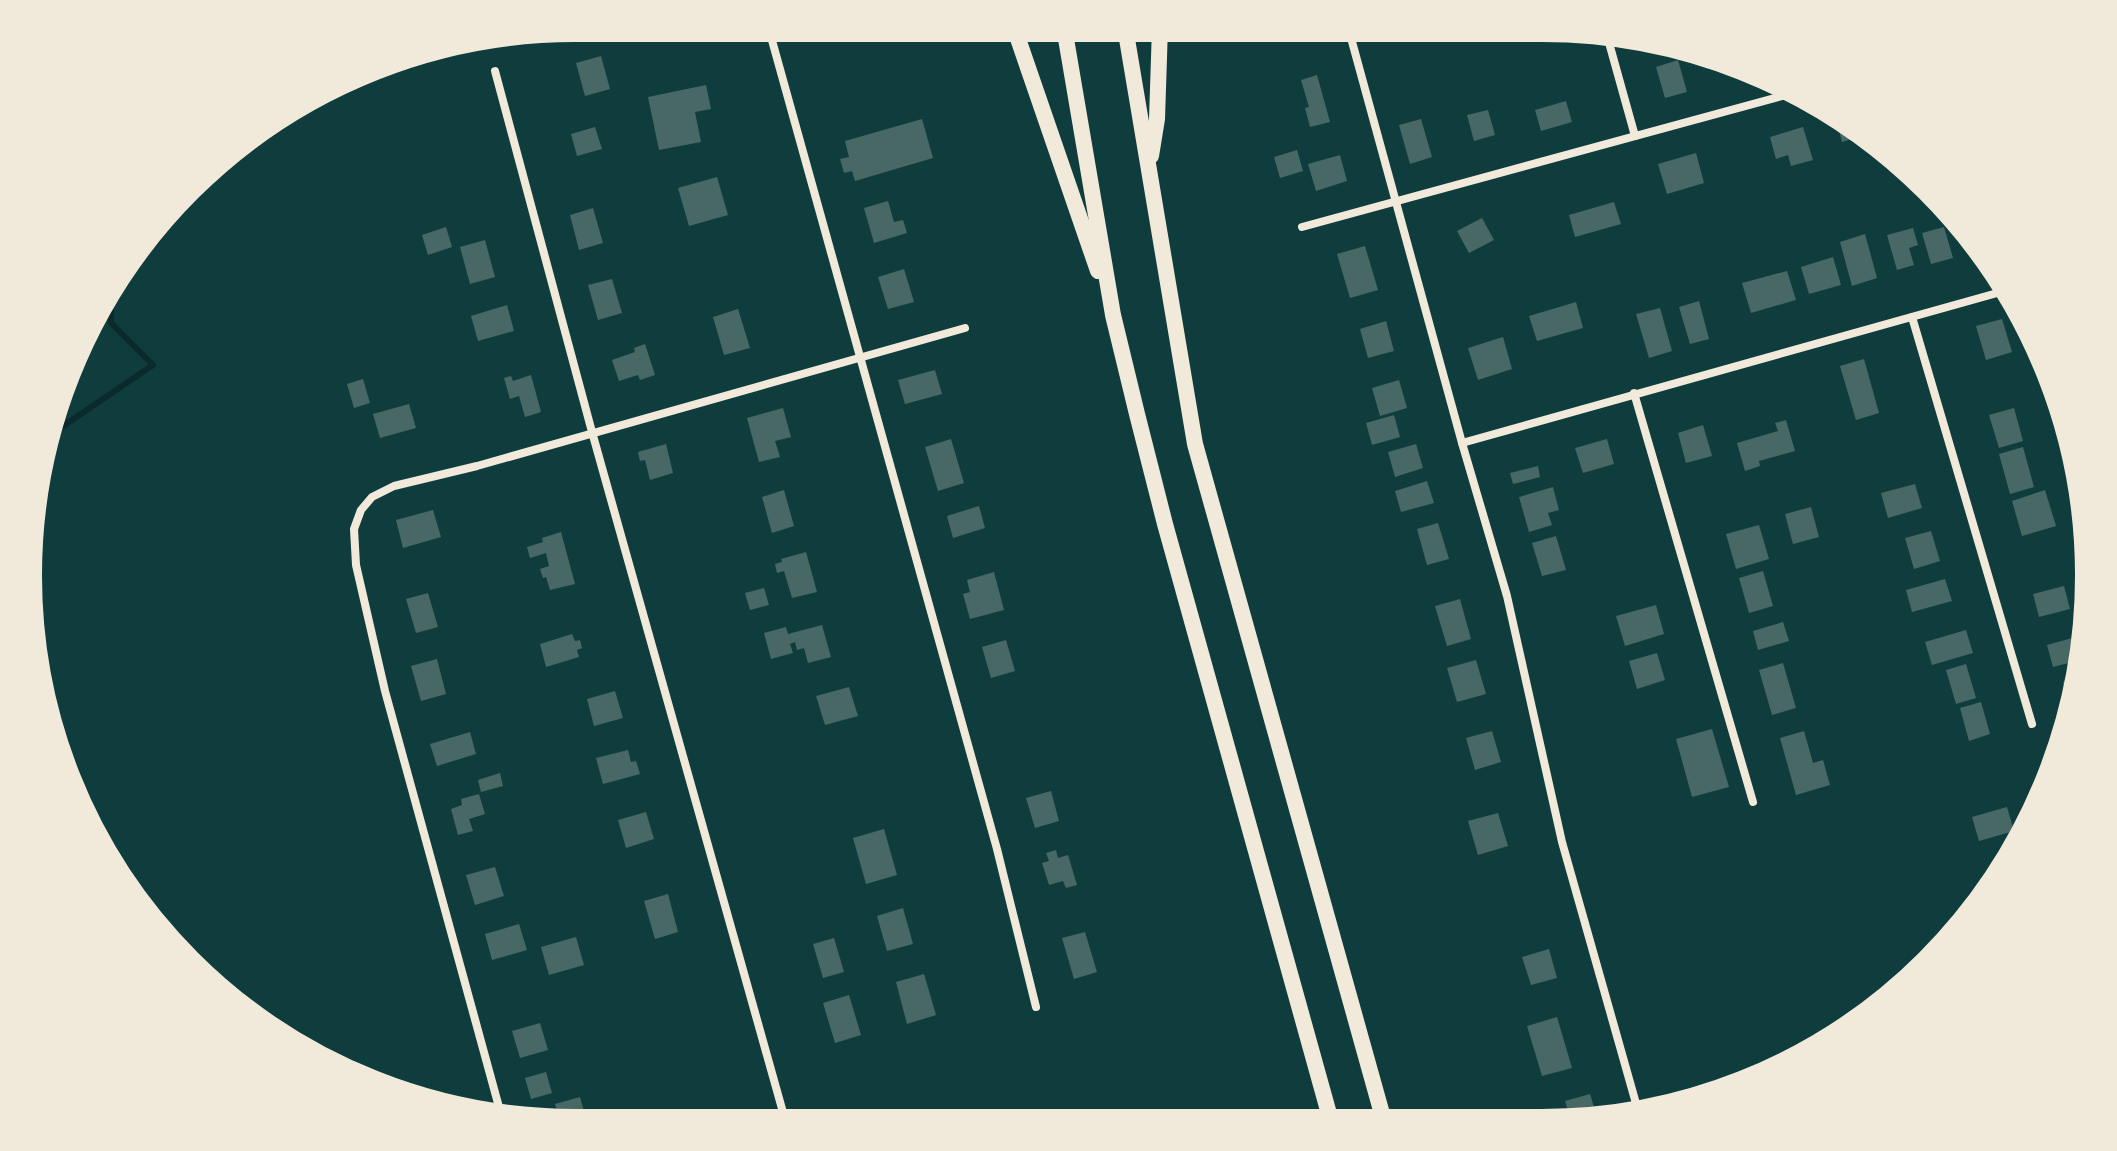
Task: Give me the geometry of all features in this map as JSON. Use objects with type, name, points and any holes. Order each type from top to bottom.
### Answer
[{"type":"highway","points":[[1018,40],[1113,315]]},
{"type":"highway","points":[[1066,40],[1113,315],[1165,524],[1328,1111]]},
{"type":"highway","points":[[1127,40],[1195,444],[1381,1111]]},
{"type":"highway","points":[[1148,174],[1157,119],[1160,40]]},
{"type":"street","points":[[772,40],[997,849],[1036,1007]]},
{"type":"street","points":[[1352,40],[1507,596],[1562,842],[1636,1102]]},
{"type":"street","points":[[1610,45],[1635,136]]},
{"type":"street","points":[[495,71],[592,432],[783,1111]]},
{"type":"street","points":[[1302,227],[1781,96]]},
{"type":"street","points":[[1462,443],[1996,293]]},
{"type":"street","points":[[1912,317],[2032,724]]},
{"type":"street","points":[[498,1105],[385,691],[356,565],[354,529],[361,510],[372,497],[394,486],[477,466],[965,328]]},
{"type":"street","points":[[1634,393],[1753,802]]},
{"type":"building","points":[[601,56],[610,89],[585,96],[576,63]]},
{"type":"building","points":[[1678,60],[1687,92],[1665,98],[1656,67]]},
{"type":"building","points":[[1317,75],[1330,122],[1310,127],[1305,108],[1309,107],[1301,80]]},
{"type":"building","points":[[706,85],[711,109],[695,112],[701,142],[659,150],[648,97]]},
{"type":"building","points":[[1566,101],[1572,122],[1541,131],[1535,110]]},
{"type":"building","points":[[1488,110],[1495,135],[1474,141],[1467,115]]},
{"type":"building","points":[[922,119],[933,158],[855,181],[852,171],[844,173],[840,159],[849,157],[845,141]]},
{"type":"building","points":[[1421,119],[1432,157],[1410,164],[1399,125]]},
{"type":"building","points":[[595,127],[602,149],[577,156],[571,134]]},
{"type":"building","points":[[1803,127],[1813,160],[1791,166],[1788,155],[1776,159],[1770,137]]},
{"type":"building","points":[[1839,130],[1851,139],[1842,142]]},
{"type":"building","points":[[1297,150],[1303,171],[1280,178],[1274,157]]},
{"type":"building","points":[[1696,153],[1704,183],[1667,194],[1658,164]]},
{"type":"building","points":[[1340,155],[1347,181],[1316,191],[1308,164]]},
{"type":"building","points":[[717,177],[728,215],[689,226],[678,188]]},
{"type":"building","points":[[888,201],[894,222],[903,220],[907,233],[874,243],[864,208]]},
{"type":"building","points":[[1614,202],[1621,224],[1575,237],[1569,215]]},
{"type":"building","points":[[593,208],[603,243],[579,250],[570,215]]},
{"type":"building","points":[[1482,218],[1494,240],[1469,253],[1457,231]]},
{"type":"building","points":[[446,227],[452,247],[428,255],[422,235]]},
{"type":"building","points":[[1944,227],[1953,258],[1931,264],[1922,233]]},
{"type":"building","points":[[1913,228],[1918,245],[1909,248],[1914,265],[1897,270],[1887,235]]},
{"type":"building","points":[[1865,234],[1877,278],[1852,286],[1840,242]]},
{"type":"building","points":[[485,240],[495,277],[470,284],[460,247]]},
{"type":"building","points":[[1365,246],[1378,290],[1350,298],[1337,254]]},
{"type":"building","points":[[1833,257],[1841,285],[1809,294],[1801,267]]},
{"type":"building","points":[[904,269],[914,302],[888,309],[878,277]]},
{"type":"building","points":[[1787,271],[1796,300],[1751,313],[1742,283]]},
{"type":"building","points":[[612,279],[622,313],[598,320],[588,285]]},
{"type":"building","points":[[1699,301],[1709,339],[1690,344],[1679,307]]},
{"type":"building","points":[[1576,302],[1583,328],[1537,341],[1529,316]]},
{"type":"building","points":[[507,305],[514,331],[478,341],[471,316]]},
{"type":"building","points":[[1660,308],[1672,351],[1649,358],[1636,314]]},
{"type":"building","points":[[738,309],[750,348],[724,355],[713,317]]},
{"type":"building","points":[[2002,319],[2012,352],[1986,360],[1976,326]]},
{"type":"building","points":[[1386,321],[1394,351],[1368,358],[1360,329]]},
{"type":"building","points":[[1503,337],[1512,369],[1478,380],[1468,348]]},
{"type":"building","points":[[645,344],[655,375],[640,380],[638,375],[619,381],[612,360],[635,352],[634,348]]},
{"type":"building","points":[[1864,359],[1879,413],[1856,420],[1840,366]]},
{"type":"building","points":[[935,370],[942,394],[905,404],[898,380]]},
{"type":"building","points":[[531,375],[541,412],[525,417],[519,396],[510,399],[504,378],[511,376],[513,381]]},
{"type":"building","points":[[363,379],[370,403],[354,408],[347,384]]},
{"type":"building","points":[[1399,380],[1407,408],[1380,416],[1372,388]]},
{"type":"building","points":[[409,404],[416,428],[380,438],[373,414]]},
{"type":"building","points":[[783,408],[791,437],[775,441],[780,457],[759,462],[747,418]]},
{"type":"building","points":[[2014,408],[2023,441],[1999,448],[1989,415]]},
{"type":"building","points":[[1394,415],[1400,437],[1372,445],[1366,423]]},
{"type":"building","points":[[1786,420],[1795,451],[1759,461],[1760,466],[1745,471],[1737,443],[1778,431],[1775,423]]},
{"type":"building","points":[[1703,425],[1712,456],[1686,463],[1678,433]]},
{"type":"building","points":[[951,439],[964,483],[938,491],[925,447]]},
{"type":"building","points":[[1607,439],[1614,464],[1583,473],[1575,448]]},
{"type":"building","points":[[666,444],[673,473],[650,480],[645,460],[640,461],[638,452]]},
{"type":"building","points":[[1416,444],[1423,468],[1395,477],[1388,452]]},
{"type":"building","points":[[2023,447],[2034,487],[2010,494],[1999,454]]},
{"type":"building","points":[[1538,466],[1540,477],[1513,484],[1510,473]]},
{"type":"building","points":[[1427,481],[1434,503],[1401,512],[1395,491]]},
{"type":"building","points":[[1915,484],[1922,508],[1888,518],[1881,493]]},
{"type":"building","points":[[1553,487],[1559,510],[1548,513],[1552,525],[1529,532],[1519,497]]},
{"type":"building","points":[[784,490],[794,526],[772,533],[762,497]]},
{"type":"building","points":[[2045,490],[2056,526],[2022,536],[2012,501]]},
{"type":"building","points":[[979,506],[985,528],[953,538],[947,516]]},
{"type":"building","points":[[1811,507],[1819,537],[1793,544],[1785,514]]},
{"type":"building","points":[[433,510],[441,537],[403,548],[396,520]]},
{"type":"building","points":[[1438,523],[1449,559],[1427,565],[1417,529]]},
{"type":"building","points":[[1759,525],[1769,559],[1736,569],[1726,534]]},
{"type":"building","points":[[1931,531],[1940,561],[1914,569],[1905,538]]},
{"type":"building","points":[[561,532],[575,584],[550,590],[540,569],[549,566],[546,553],[530,558],[527,547]]},
{"type":"building","points":[[1556,536],[1566,570],[1542,576],[1532,543]]},
{"type":"building","points":[[806,552],[817,592],[792,598],[784,571],[777,573],[775,564],[782,562],[781,559]]},
{"type":"building","points":[[1763,571],[1773,606],[1749,613],[1739,578]]},
{"type":"building","points":[[994,572],[1004,610],[970,619],[963,594],[970,592],[967,580]]},
{"type":"building","points":[[1945,579],[1952,601],[1912,612],[1906,590]]},
{"type":"building","points":[[2064,586],[2070,609],[2039,617],[2033,594]]},
{"type":"building","points":[[764,588],[769,605],[750,610],[745,593]]},
{"type":"building","points":[[428,593],[438,627],[416,633],[406,599]]},
{"type":"building","points":[[1460,599],[1471,639],[1447,646],[1435,606]]},
{"type":"building","points":[[1656,605],[1664,634],[1625,646],[1616,616]]},
{"type":"building","points":[[1783,622],[1789,641],[1758,650],[1753,631]]},
{"type":"building","points":[[822,625],[831,657],[808,663],[804,648],[797,650],[795,642],[790,644],[793,653],[771,659],[764,633],[786,627],[788,634]]},
{"type":"building","points":[[1966,630],[1973,653],[1932,665],[1925,642]]},
{"type":"building","points":[[572,634],[575,641],[580,640],[582,648],[577,650],[579,657],[546,667],[540,644]]},
{"type":"building","points":[[2073,638],[2069,663],[2053,667],[2047,645]]},
{"type":"building","points":[[1006,640],[1015,671],[991,678],[982,647]]},
{"type":"building","points":[[1657,653],[1665,680],[1637,689],[1629,661]]},
{"type":"building","points":[[437,659],[446,694],[421,701],[411,666]]},
{"type":"building","points":[[1476,660],[1486,694],[1457,702],[1447,668]]},
{"type":"building","points":[[1783,663],[1796,708],[1772,715],[1759,670]]},
{"type":"building","points":[[1966,664],[1976,698],[1956,704],[1946,670]]},
{"type":"building","points":[[849,687],[858,716],[825,725],[816,696]]},
{"type":"building","points":[[615,691],[623,718],[594,726],[587,699]]},
{"type":"building","points":[[1981,702],[1990,734],[1969,741],[1960,708]]},
{"type":"building","points":[[1712,729],[1729,787],[1692,797],[1676,739]]},
{"type":"building","points":[[1492,731],[1501,762],[1475,770],[1466,738]]},
{"type":"building","points":[[1804,731],[1813,763],[1823,760],[1830,785],[1796,795],[1780,738]]},
{"type":"building","points":[[470,732],[476,754],[437,766],[430,744]]},
{"type":"building","points":[[628,750],[631,762],[636,761],[640,774],[603,784],[596,758]]},
{"type":"building","points":[[500,773],[503,786],[481,792],[478,780]]},
{"type":"building","points":[[1051,791],[1059,821],[1035,828],[1026,798]]},
{"type":"building","points":[[479,794],[485,814],[469,819],[473,831],[458,835],[451,809],[462,805],[461,799]]},
{"type":"building","points":[[2007,807],[2013,828],[2011,832],[1979,841],[1972,817]]},
{"type":"building","points":[[646,812],[654,839],[626,848],[618,820]]},
{"type":"building","points":[[1498,813],[1508,846],[1478,855],[1468,821]]},
{"type":"building","points":[[884,829],[897,875],[866,884],[853,838]]},
{"type":"building","points":[[1056,850],[1058,858],[1068,855],[1077,885],[1066,888],[1063,881],[1049,885],[1042,863],[1049,861],[1046,853]]},
{"type":"building","points":[[495,867],[504,896],[475,905],[466,875]]},
{"type":"building","points":[[668,894],[678,932],[655,939],[644,901]]},
{"type":"building","points":[[903,908],[913,944],[887,951],[877,916]]},
{"type":"building","points":[[519,924],[527,950],[492,960],[485,934]]},
{"type":"building","points":[[1085,932],[1097,972],[1074,979],[1062,938]]},
{"type":"building","points":[[576,937],[584,965],[549,975],[541,947]]},
{"type":"building","points":[[834,938],[844,972],[823,978],[813,944]]},
{"type":"building","points":[[1549,949],[1557,978],[1531,985],[1522,957]]},
{"type":"building","points":[[924,974],[936,1015],[907,1024],[896,982]]},
{"type":"building","points":[[849,995],[861,1035],[835,1043],[823,1003]]},
{"type":"building","points":[[1557,1017],[1572,1068],[1542,1076],[1527,1026]]},
{"type":"building","points":[[540,1023],[548,1050],[520,1058],[512,1031]]},
{"type":"building","points":[[546,1072],[552,1093],[531,1099],[525,1078]]},
{"type":"building","points":[[1590,1094],[1594,1108],[1568,1110],[1565,1101]]},
{"type":"building","points":[[580,1097],[584,1111],[557,1110],[555,1104]]},
{"type":"waterway","points":[[61,428],[153,365],[111,323],[111,311]]}]
